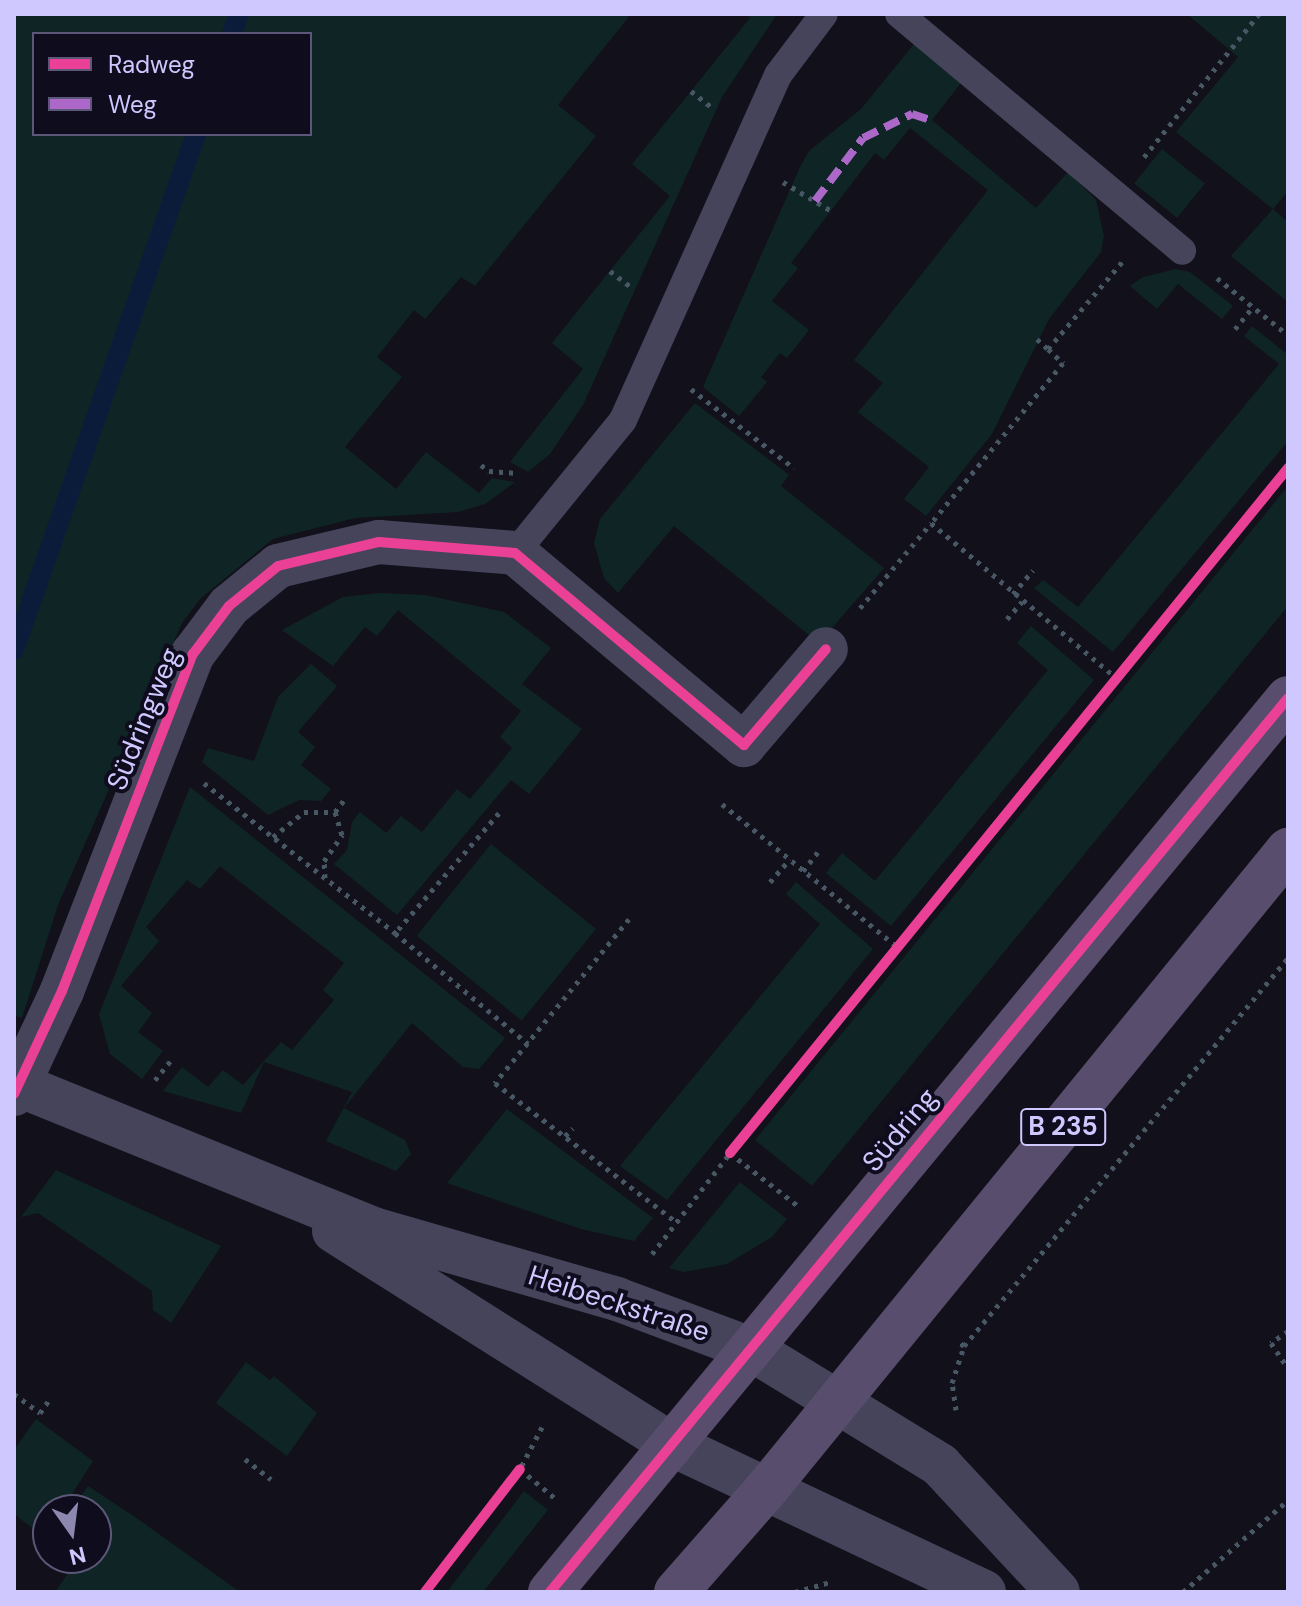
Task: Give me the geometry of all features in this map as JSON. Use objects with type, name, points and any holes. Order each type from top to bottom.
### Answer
[{"type":"main road","name":"Südring","points":[[550,1592],[1288,698]]},
{"type":"main road","name":"B 235","points":[[676,1592],[764,1492],[1288,850]]},
{"type":"street","name":"Südringweg","points":[[16,1088],[62,991],[193,654],[209,629],[251,585],[278,566],[379,542],[515,553]]},
{"type":"street","points":[[515,553],[744,745],[826,649]]},
{"type":"street","name":"Heibeckstraße","points":[[16,1088],[373,1229],[617,1299],[751,1349],[940,1465],[1058,1592]]},
{"type":"street","name":"Heibeckstraße","points":[[295,1199],[362,1251],[673,1445],[764,1492],[984,1592]]},
{"type":"lane","points":[[515,553],[612,438],[652,359],[778,75],[824,14]]},
{"type":"lane","points":[[899,14],[1182,251]]},
{"type":"path","points":[[1113,195],[1259,14]]},
{"type":"path","points":[[1048,349],[1152,226]]},
{"type":"path","points":[[1182,251],[1288,335]]},
{"type":"path","points":[[1235,329],[1253,307]]},
{"type":"path","points":[[826,649],[1063,363],[1037,339]]},
{"type":"path","points":[[652,359],[794,468]]},
{"type":"path","points":[[931,523],[1013,595],[1115,677]]},
{"type":"path","points":[[1013,595],[1033,570]]},
{"type":"path","points":[[1007,619],[1022,602]]},
{"type":"path","points":[[1105,689],[1125,665]]},
{"type":"path","points":[[158,746],[395,933],[528,1044]]},
{"type":"path","points":[[335,812],[344,800]]},
{"type":"path","points":[[722,804],[896,946]]},
{"type":"path","points":[[273,837],[304,812],[335,812]]},
{"type":"path","points":[[325,878],[324,861],[342,835],[335,812]]},
{"type":"path","points":[[395,933],[499,813]]},
{"type":"path","points":[[803,871],[818,852]]},
{"type":"path","points":[[770,882],[790,859]]},
{"type":"path","points":[[629,919],[495,1083],[676,1222]]},
{"type":"path","points":[[886,958],[906,934]]},
{"type":"path","points":[[964,1346],[1288,958]]},
{"type":"path","points":[[565,1136],[573,1128]]},
{"type":"path","points":[[730,1153],[740,1141]]},
{"type":"path","points":[[1288,1331],[1271,1343],[1288,1368]]},
{"type":"path","points":[[14,1394],[40,1413],[51,1397]]},
{"type":"path","points":[[245,1459],[271,1479]]},
{"type":"path","points":[[510,1481],[520,1469]]},
{"type":"path","points":[[1183,1592],[1288,1500]]},
{"type":"green space","points":[[14,14],[631,14],[558,105],[596,136],[475,286],[461,277],[425,319],[414,310],[377,357],[402,377],[345,447],[396,489],[426,452],[479,493],[492,478],[515,482],[485,504],[458,512],[355,518],[273,539],[201,598],[182,623],[58,905],[22,1018],[14,1015]]},
{"type":"green space","points":[[746,14],[777,14],[722,97],[583,405],[550,454],[528,472],[510,462],[583,369],[552,343],[670,196],[632,164],[750,18]]},
{"type":"green space","points":[[1187,14],[1288,14],[1288,191],[1273,209],[1176,132],[1238,57]]},
{"type":"green space","points":[[914,44],[961,83],[932,120],[1036,208],[1068,172],[1096,200],[1104,236],[1101,252],[1049,319],[992,434],[926,516],[904,499],[929,467],[858,412],[883,383],[854,360],[988,190],[910,128],[884,160],[875,153],[791,263],[798,268],[772,301],[809,330],[787,358],[780,353],[761,377],[767,382],[739,416],[703,387],[809,151],[861,109]]},
{"type":"green space","points":[[1162,149],[1205,184],[1177,218],[1134,183]]},
{"type":"green space","points":[[1273,209],[1288,222],[1288,302],[1231,256]]},
{"type":"green space","points":[[1176,269],[1190,272],[1233,306],[1222,319],[1178,284],[1157,309],[1130,286],[1143,277]]},
{"type":"green space","points":[[1252,326],[1288,355],[1288,441],[1113,652],[1034,588],[1043,580],[1078,607],[1279,364],[1244,336]]},
{"type":"green space","points":[[695,403],[789,475],[781,486],[884,568],[819,643],[674,526],[618,593],[604,578],[594,543],[600,519]]},
{"type":"green space","points":[[1288,486],[1288,606],[812,1186],[755,1140]]},
{"type":"green space","points":[[380,593],[425,595],[504,612],[551,648],[522,684],[582,729],[529,794],[511,780],[397,915],[334,864],[347,850],[352,822],[360,812],[386,833],[401,816],[422,832],[457,789],[470,799],[497,767],[512,748],[500,737],[521,711],[398,610],[377,636],[365,627],[333,666],[282,630],[343,597]]},
{"type":"green space","points":[[1031,626],[1094,680],[891,926],[826,873],[842,853],[875,881],[1048,670],[1017,643]]},
{"type":"green space","points":[[311,664],[337,686],[298,732],[315,747],[301,765],[331,789],[321,801],[299,800],[268,815],[202,762],[208,748],[254,761],[278,697]]},
{"type":"green space","points":[[190,787],[505,1038],[479,1069],[463,1067],[412,1023],[344,1108],[405,1140],[411,1154],[396,1171],[326,1141],[352,1092],[264,1062],[241,1113],[163,1091],[182,1067],[208,1087],[223,1070],[243,1085],[281,1042],[292,1050],[334,1000],[323,990],[344,963],[220,866],[200,889],[187,880],[146,927],[159,941],[121,986],[152,1013],[138,1032],[163,1051],[142,1079],[110,1054],[99,1014]]},
{"type":"green space","points":[[491,844],[596,929],[522,1021],[417,936]]},
{"type":"green space","points":[[796,882],[873,949],[667,1200],[620,1166],[820,924],[786,894]]},
{"type":"green space","points":[[507,1109],[653,1218],[634,1241],[581,1229],[447,1183]]},
{"type":"green space","points":[[56,1170],[221,1246],[171,1323],[153,1310],[152,1291],[38,1213],[21,1217]]},
{"type":"green space","points":[[740,1182],[787,1219],[772,1237],[727,1264],[684,1272],[669,1268]]},
{"type":"green space","points":[[246,1362],[270,1380],[274,1376],[317,1413],[287,1456],[216,1403]]},
{"type":"green space","points":[[36,1419],[93,1461],[72,1494],[32,1494],[32,1528],[14,1514],[14,1450]]},
{"type":"green space","points":[[88,1486],[100,1494],[82,1494]]},
{"type":"green space","points":[[524,1491],[548,1510],[483,1592],[447,1592]]},
{"type":"green space","points":[[112,1502],[240,1592],[55,1592],[68,1574],[112,1574]]},
{"type":"waterway","points":[[233,32],[239,14]]},
{"type":"waterway","points":[[14,650],[195,136]]},
{"type":"marked path","points":[[815,201],[863,138],[912,114],[931,120]]},
{"type":"cycle path","points":[[730,1153],[1288,468]]},
{"type":"cycle path","points":[[14,1094],[62,991],[193,654],[229,606],[278,566],[379,542],[515,553],[744,745],[826,649]]},
{"type":"cycle path","points":[[550,1592],[1288,698]]},
{"type":"cycle path","points":[[425,1592],[520,1469]]}]
